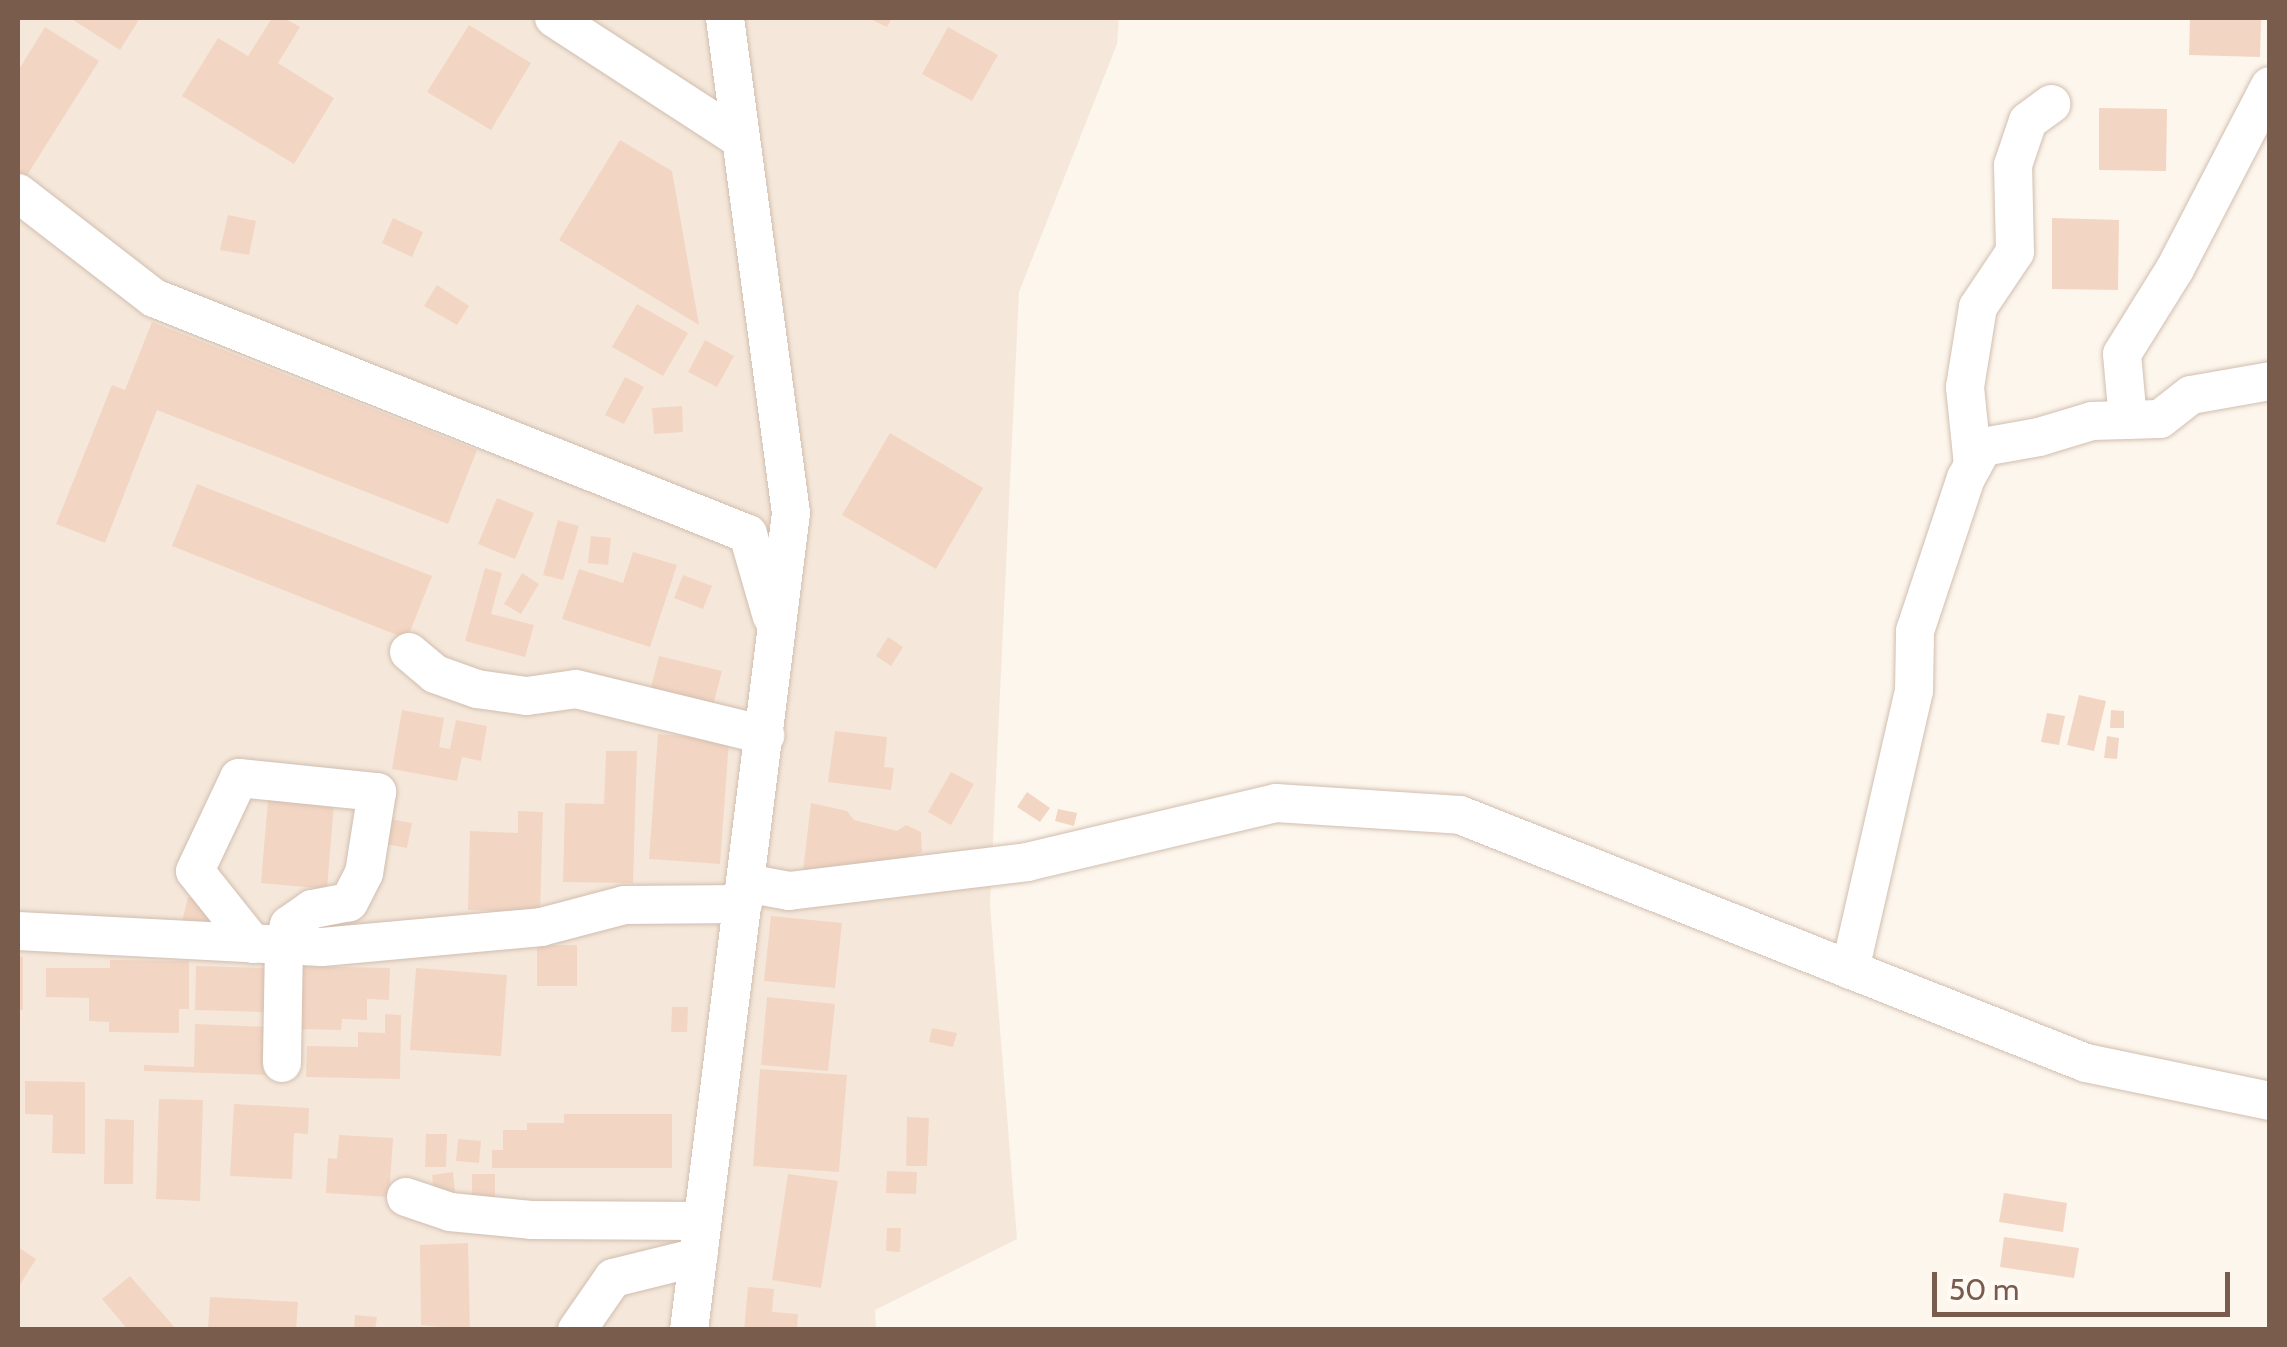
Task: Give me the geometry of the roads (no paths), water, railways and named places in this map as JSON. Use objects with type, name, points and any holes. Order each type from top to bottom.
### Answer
[{"type":"street","points":[[554,18],[740,138]]},
{"type":"street","points":[[689,1330],[792,513],[725,18]]},
{"type":"street","points":[[2128,420],[2122,354],[2175,269],[2270,86]]},
{"type":"street","points":[[1973,465],[1965,387],[1978,307],[2016,252],[2013,165],[2028,121],[2052,104]]},
{"type":"street","points":[[18,193],[34,216],[154,298],[748,534],[777,635]]},
{"type":"street","points":[[1850,970],[1914,691],[1915,631],[1973,465],[1983,447],[2039,438],[2092,421],[2160,419],[2191,394],[2270,381]]},
{"type":"street","points":[[409,652],[435,674],[477,690],[527,696],[576,689],[765,735]]},
{"type":"street","points":[[282,1063],[268,945],[195,872],[239,778],[377,792],[364,873],[349,902]]},
{"type":"street","points":[[18,931],[268,945],[433,939],[540,928],[624,905],[789,891],[1028,862],[1276,804],[1460,815],[2086,1063],[2270,1101]]},
{"type":"street","points":[[268,945],[312,909],[349,902],[433,939]]},
{"type":"street","points":[[406,1197],[450,1212],[700,1239]]},
{"type":"street","points":[[577,1330],[614,1278],[700,1239]]}]
